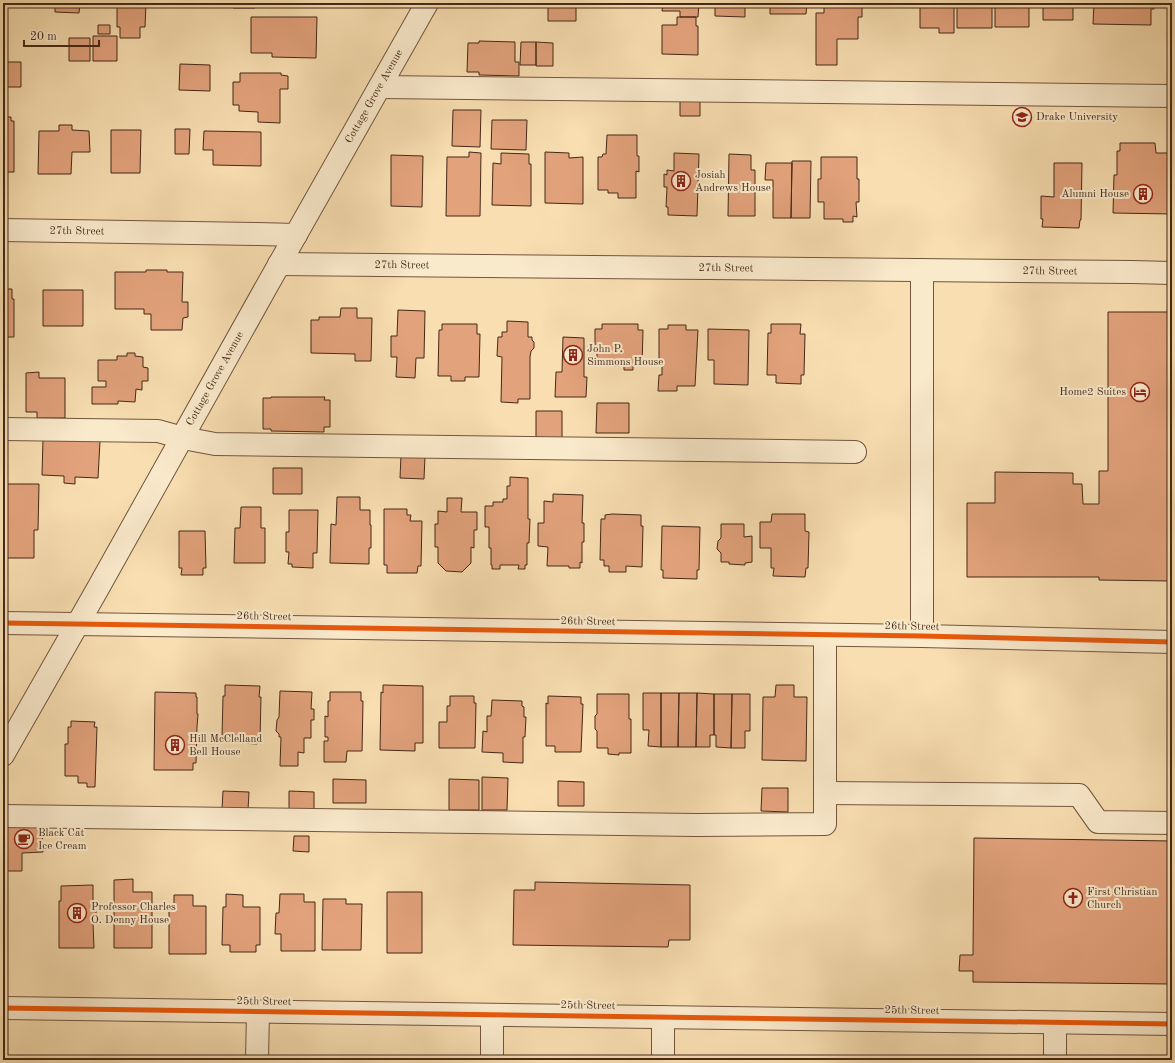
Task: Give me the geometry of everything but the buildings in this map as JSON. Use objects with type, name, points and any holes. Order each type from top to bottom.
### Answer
[{"type":"street","name":"Cottage Grove Avenue","points":[[3,755],[427,3]]},
{"type":"street","points":[[380,87],[1172,96]]},
{"type":"street","name":"27th Street","points":[[3,230],[296,235]]},
{"type":"street","name":"27th Street","points":[[280,264],[1172,273]]},
{"type":"street","points":[[922,270],[922,636]]},
{"type":"street","points":[[3,429],[158,431],[183,438],[215,444],[855,452]]},
{"type":"street","name":"26th Street","points":[[3,623],[922,636],[1172,642]]},
{"type":"street","points":[[3,816],[696,825],[825,824],[825,635]]},
{"type":"street","points":[[825,794],[1080,795],[1098,822],[1172,823]]},
{"type":"street","name":"25th Street","points":[[3,1008],[1172,1024]]},
{"type":"street","points":[[257,1060],[258,1012]]},
{"type":"street","points":[[492,1015],[492,1060]]},
{"type":"street","points":[[662,1060],[663,1017]]},
{"type":"street","points":[[1054,1060],[1055,1023]]},
{"type":"cycle path","points":[[3,623],[922,636],[1172,642]]},
{"type":"cycle path","points":[[3,1008],[1172,1024]]},
{"type":"place","name":"Drake University","points":[[1022,117]]},
{"type":"place","name":"Josiah Andrews House","points":[[681,181]]},
{"type":"place","name":"Alumni House","points":[[1143,194]]},
{"type":"place","name":"John P. Simmons House","points":[[573,355]]},
{"type":"place","name":"Home2 Suites","points":[[1140,392]]},
{"type":"place","name":"Hill McClelland Bell House","points":[[175,745]]},
{"type":"place","name":"Black Cat Ice Cream","points":[[24,839]]},
{"type":"place","name":"First Christian Church","points":[[1073,898]]},
{"type":"place","name":"Professor Charles O. Denny House","points":[[77,913]]}]
